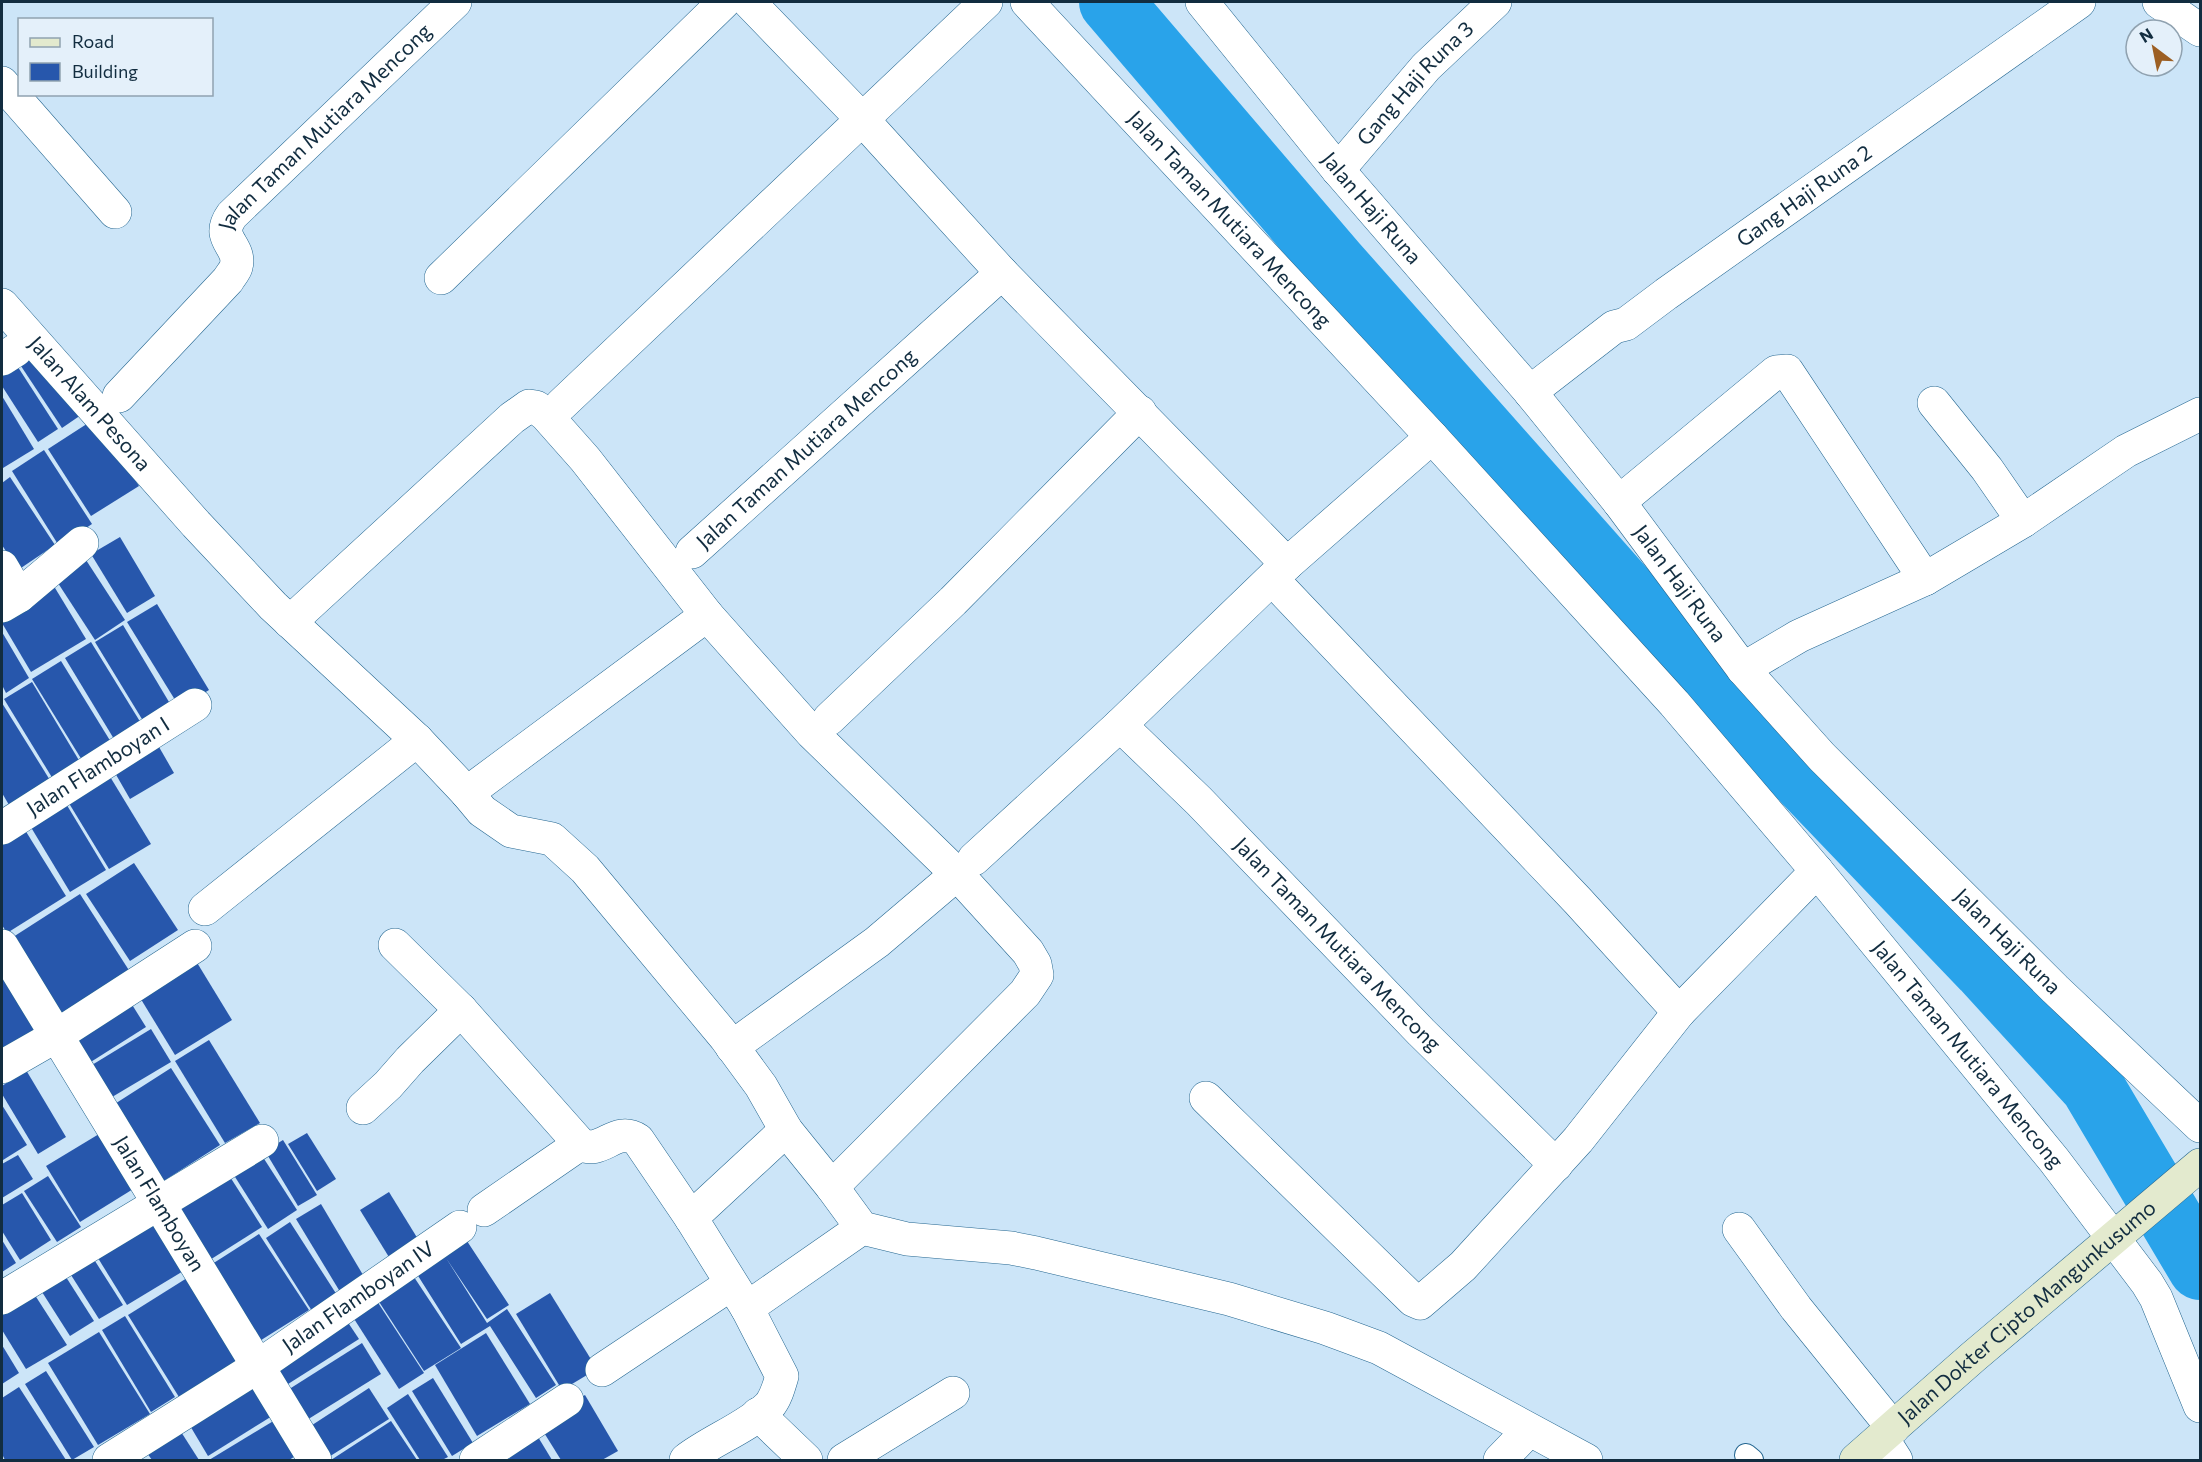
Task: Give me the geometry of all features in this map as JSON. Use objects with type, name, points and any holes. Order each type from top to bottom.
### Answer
[{"type":"main road","name":"Jalan Dokter Cipto Mangunkusumo","points":[[1856,1461],[1890,1442],[1973,1357],[2194,1170]]},
{"type":"street","name":"Jalan Taman Mutiara Mencong","points":[[119,396],[228,280],[236,268],[236,257],[225,234],[225,225],[232,215],[455,2]]},
{"type":"street","points":[[441,278],[724,2]]},
{"type":"street","points":[[749,2],[861,118],[1002,273],[1140,412],[1280,571],[1679,1012]]},
{"type":"street","points":[[561,405],[861,118],[986,2]]},
{"type":"street","name":"Jalan Taman Mutiara Mencong","points":[[1027,2],[1432,437],[1674,703],[1818,871],[2114,1238],[2156,1298],[2200,1406]]},
{"type":"street","name":"Jalan Haji Runa","points":[[1202,2],[1338,170],[1530,392],[1619,502],[1743,669],[1822,757],[2055,989],[2200,1126]]},
{"type":"street","name":"Gang Haji Runa 3","points":[[1338,170],[1426,67],[1495,2]]},
{"type":"street","name":"Gang Haji Runa 2","points":[[1530,392],[1614,327],[1626,324],[2079,2]]},
{"type":"street","points":[[2159,2],[2200,30]]},
{"type":"street","points":[[2,83],[115,212]]},
{"type":"street","name":"Jalan Taman Mutiara Mencong","points":[[692,552],[1002,273]]},
{"type":"street","name":"Jalan Alam Pesona","points":[[2,305],[196,524],[290,622],[417,740],[482,811],[511,831],[552,839],[585,869],[732,1047],[761,1086],[786,1130],[862,1228]]},
{"type":"street","points":[[1619,502],[1776,372],[1787,372],[1924,579]]},
{"type":"street","points":[[1934,403],[2023,520]]},
{"type":"street","points":[[290,622],[512,418],[529,406],[536,407],[546,415],[585,459],[706,615],[812,734],[966,866],[1035,964],[1037,975],[1025,993],[832,1187]]},
{"type":"street","points":[[829,719],[953,601],[1140,412]]},
{"type":"street","points":[[1743,669],[1799,636],[1924,579],[2023,520],[2126,451],[2200,414]]},
{"type":"street","points":[[732,1047],[877,942],[966,866],[1120,725],[1280,571],[1432,437]]},
{"type":"street","points":[[2,567],[10,601],[82,543]]},
{"type":"street","points":[[467,793],[706,615]]},
{"type":"street","name":"Jalan Flamboyan I","points":[[2,828],[195,705]]},
{"type":"street","name":"Jalan Taman Mutiara Mencong","points":[[1120,725],[1199,801],[1422,1032],[1556,1165]]},
{"type":"street","points":[[205,909],[417,740]]},
{"type":"street","points":[[1206,1098],[1417,1303],[1424,1302],[1463,1266],[1578,1140],[1679,1012],[1818,871]]},
{"type":"street","points":[[395,945],[461,1010],[580,1144],[587,1148],[595,1147],[621,1135],[631,1136],[638,1140],[691,1218],[739,1296],[782,1376],[778,1391],[770,1405],[686,1461]]},
{"type":"street","name":"Jalan Flamboyan","points":[[2,946],[315,1461]]},
{"type":"street","points":[[2,1067],[56,1036],[195,946]]},
{"type":"street","points":[[363,1108],[388,1086],[410,1060],[461,1010]]},
{"type":"street","points":[[691,1218],[786,1130]]},
{"type":"street","points":[[2,1298],[262,1141]]},
{"type":"street","name":"Jalan Flamboyan IV","points":[[109,1461],[257,1367],[580,1144]]},
{"type":"street","points":[[602,1371],[862,1228],[907,1239],[1011,1248],[1036,1253],[1229,1299],[1325,1328],[1379,1348],[1586,1461]]},
{"type":"street","points":[[1739,1229],[1890,1442]]},
{"type":"street","points":[[844,1461],[953,1393]]},
{"type":"street","points":[[476,1461],[567,1400]]},
{"type":"street","points":[[758,1414],[806,1461]]},
{"type":"street","points":[[1500,1461],[1529,1430]]},
{"type":"building","points":[[36,347],[81,415],[62,428],[17,360]]},
{"type":"building","points":[[14,361],[58,429],[38,442],[2,386],[2,370]]},
{"type":"building","points":[[2,396],[34,449],[3,468],[2,466]]},
{"type":"building","points":[[96,418],[139,486],[91,516],[48,449]]},
{"type":"building","points":[[44,450],[92,524],[59,546],[12,471]]},
{"type":"building","points":[[10,477],[55,545],[18,570],[2,545],[2,483]]},
{"type":"building","points":[[120,537],[155,596],[127,613],[91,554]]},
{"type":"building","points":[[86,560],[125,620],[95,640],[56,580]]},
{"type":"building","points":[[52,583],[86,639],[31,672],[2,623],[2,614]]},
{"type":"building","points":[[157,604],[209,690],[180,708],[127,622]]},
{"type":"building","points":[[123,625],[175,712],[148,729],[95,642]]},
{"type":"building","points":[[2,632],[29,678],[6,693],[2,685]]},
{"type":"building","points":[[91,642],[144,728],[117,744],[65,658]]},
{"type":"building","points":[[61,661],[114,747],[85,765],[32,679]]},
{"type":"building","points":[[32,682],[83,767],[56,784],[4,699]]},
{"type":"building","points":[[2,703],[53,785],[12,810],[2,793]]},
{"type":"building","points":[[155,740],[174,773],[130,799],[111,766]]},
{"type":"building","points":[[109,775],[151,844],[109,869],[67,800]]},
{"type":"building","points":[[65,802],[106,870],[70,892],[29,824]]},
{"type":"building","points":[[25,830],[66,896],[7,933],[2,925],[2,844]]},
{"type":"building","points":[[134,863],[178,930],[130,961],[86,894]]},
{"type":"building","points":[[80,894],[132,975],[62,1020],[10,939]]},
{"type":"building","points":[[196,961],[232,1020],[175,1055],[139,996]]},
{"type":"building","points":[[2,966],[40,1030],[2,1053]]},
{"type":"building","points":[[131,1003],[146,1027],[86,1065],[71,1041]]},
{"type":"building","points":[[151,1029],[171,1062],[107,1100],[87,1068]]},
{"type":"building","points":[[209,1040],[260,1123],[225,1143],[175,1061]]},
{"type":"building","points":[[171,1068],[220,1145],[159,1184],[110,1107]]},
{"type":"building","points":[[26,1070],[66,1137],[38,1154],[2,1094],[2,1086]]},
{"type":"building","points":[[2,1105],[27,1145],[3,1160],[2,1158]]},
{"type":"building","points":[[104,1131],[138,1186],[80,1222],[46,1166]]},
{"type":"building","points":[[307,1133],[336,1179],[317,1191],[288,1144]]},
{"type":"building","points":[[283,1140],[317,1195],[298,1206],[265,1151]]},
{"type":"building","points":[[259,1151],[297,1210],[268,1229],[230,1169]]},
{"type":"building","points":[[18,1155],[33,1179],[2,1198],[2,1164]]},
{"type":"building","points":[[225,1169],[262,1227],[205,1263],[168,1205]]},
{"type":"building","points":[[48,1176],[81,1227],[57,1242],[24,1191]]},
{"type":"building","points":[[389,1192],[421,1244],[392,1262],[360,1210]]},
{"type":"building","points":[[22,1193],[51,1240],[20,1260],[2,1231],[2,1205]]},
{"type":"building","points":[[321,1204],[366,1280],[342,1295],[296,1219]]},
{"type":"building","points":[[150,1214],[185,1270],[127,1305],[93,1250]]},
{"type":"building","points":[[290,1222],[337,1295],[312,1311],[266,1238]]},
{"type":"building","points":[[259,1234],[309,1310],[258,1342],[209,1266]]},
{"type":"building","points":[[465,1238],[509,1305],[487,1319],[446,1258],[487,1323],[507,1309],[556,1385],[536,1398],[490,1326],[461,1344],[415,1271]]},
{"type":"building","points":[[2,1240],[16,1263],[2,1272]]},
{"type":"building","points":[[88,1250],[123,1305],[99,1319],[64,1264]]},
{"type":"building","points":[[59,1266],[94,1321],[70,1336],[35,1281]]},
{"type":"building","points":[[410,1271],[461,1348],[424,1371],[374,1294]]},
{"type":"building","points":[[187,1278],[236,1361],[179,1397],[128,1315]]},
{"type":"building","points":[[31,1289],[67,1345],[26,1369],[2,1330],[2,1307]]},
{"type":"building","points":[[550,1293],[597,1369],[562,1390],[516,1314]]},
{"type":"building","points":[[373,1295],[424,1373],[399,1389],[349,1311]]},
{"type":"building","points":[[343,1315],[359,1339],[277,1391],[262,1367]]},
{"type":"building","points":[[125,1316],[175,1397],[151,1412],[102,1330]]},
{"type":"building","points":[[99,1332],[150,1414],[98,1445],[48,1363]]},
{"type":"building","points":[[486,1333],[530,1404],[477,1436],[435,1365]]},
{"type":"building","points":[[362,1343],[381,1374],[302,1423],[283,1393]]},
{"type":"building","points":[[2,1345],[19,1373],[2,1384]]},
{"type":"building","points":[[46,1371],[94,1447],[72,1460],[25,1384]]},
{"type":"building","points":[[254,1377],[277,1413],[208,1456],[186,1419]]},
{"type":"building","points":[[433,1378],[473,1443],[452,1456],[412,1391]]},
{"type":"building","points":[[19,1387],[66,1460],[5,1460],[2,1454],[2,1398]]},
{"type":"building","points":[[369,1388],[389,1419],[324,1460],[303,1431]]},
{"type":"building","points":[[408,1394],[448,1457],[442,1460],[420,1460],[387,1408]]},
{"type":"building","points":[[585,1395],[618,1451],[602,1460],[561,1460],[538,1423]]},
{"type":"building","points":[[280,1417],[302,1452],[289,1460],[209,1460]]},
{"type":"building","points":[[391,1421],[417,1460],[331,1460]]},
{"type":"building","points":[[176,1424],[199,1460],[152,1460],[142,1446]]},
{"type":"building","points":[[535,1432],[552,1460],[510,1460],[505,1451]]},
{"type":"waterway","points":[[1111,2],[1335,264],[1645,614],[1984,968],[2092,1086],[2200,1268]]}]
